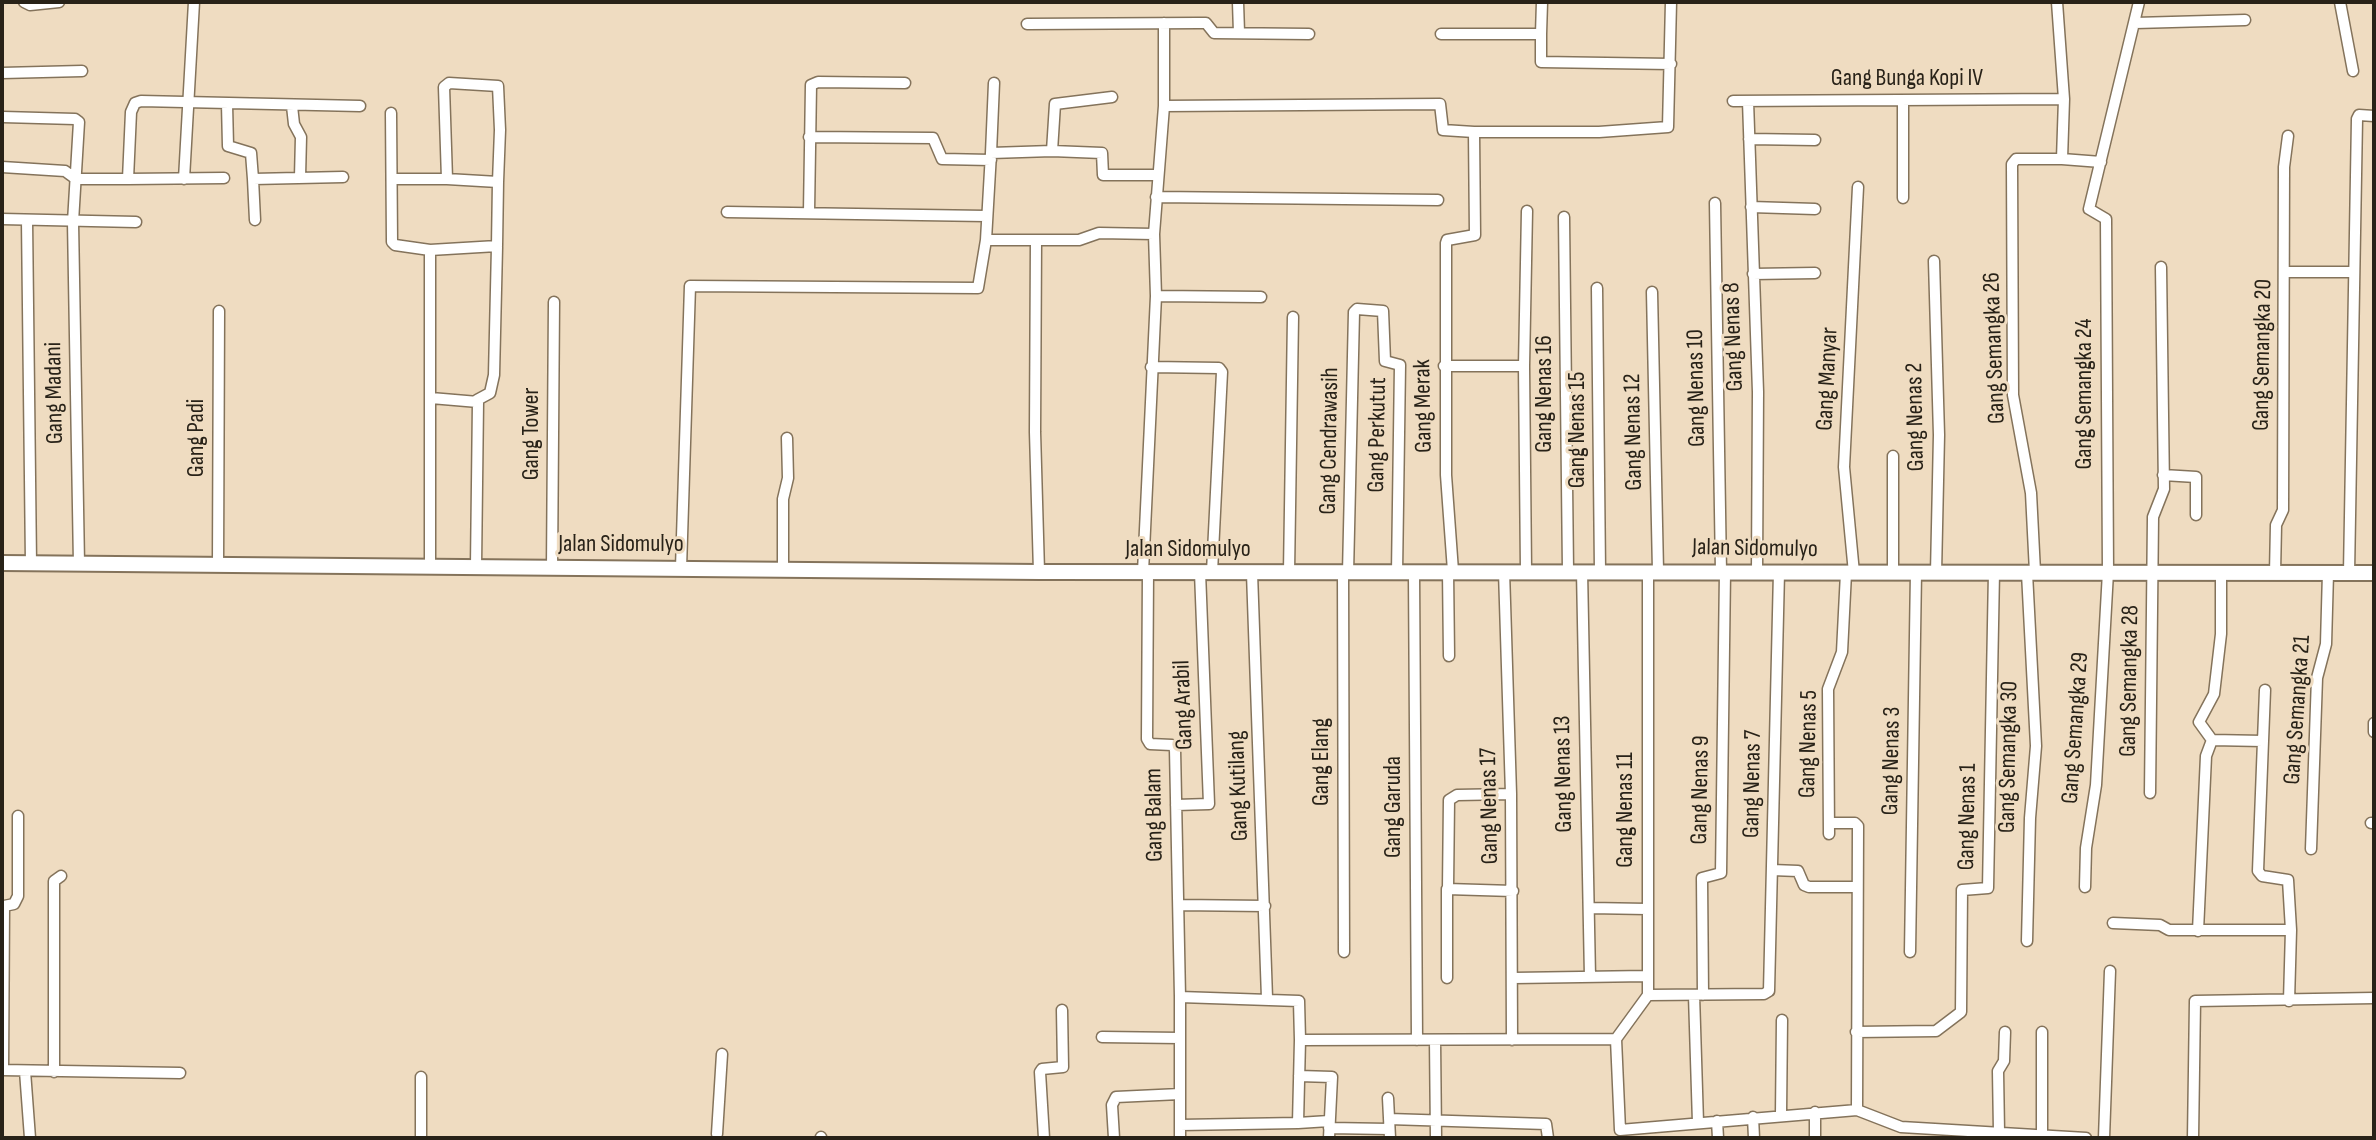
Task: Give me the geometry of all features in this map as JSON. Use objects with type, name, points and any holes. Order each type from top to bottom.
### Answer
[{"type":"street","points":[[24,2],[30,5],[59,2]]},
{"type":"street","points":[[184,178],[191,100],[194,2]]},
{"type":"street","points":[[1238,2],[1239,33]]},
{"type":"street","points":[[1542,2],[1541,62],[1671,64]]},
{"type":"street","points":[[1164,106],[1440,104],[1443,131],[1666,128],[1669,125],[1671,2]]},
{"type":"street","points":[[2057,2],[2064,99],[2062,159],[2101,162],[2139,2]]},
{"type":"street","points":[[2340,2],[2353,71]]},
{"type":"street","points":[[2135,23],[2245,20]]},
{"type":"street","points":[[1145,572],[1151,367],[1156,296],[1154,234],[1164,106],[1164,23]]},
{"type":"street","points":[[1027,24],[1206,23],[1214,33],[1309,34]]},
{"type":"street","points":[[1441,34],[1541,34]]},
{"type":"street","points":[[2,73],[82,71]]},
{"type":"street","points":[[431,398],[477,400],[490,393],[494,375],[500,130],[498,88],[494,84],[452,83],[444,87],[447,178]]},
{"type":"street","points":[[809,212],[809,137],[813,83],[905,83]]},
{"type":"street","points":[[681,568],[690,286],[978,289],[986,240],[994,83]]},
{"type":"street","points":[[1052,151],[1055,104],[1112,97]]},
{"type":"street","name":"Gang Bunga Kopi IV","points":[[1733,101],[2064,99]]},
{"type":"street","points":[[128,179],[131,112],[135,103],[191,100],[227,104],[360,106]]},
{"type":"street","points":[[1903,100],[1903,198]]},
{"type":"street","name":"Gang Nenas 8","points":[[1750,101],[1758,392],[1757,572]]},
{"type":"street","points":[[227,104],[228,146],[251,153],[255,220]]},
{"type":"street","points":[[292,106],[294,124],[301,137],[300,177]]},
{"type":"street","points":[[391,113],[393,242],[402,248],[430,250],[497,247]]},
{"type":"street","points":[[2349,573],[2357,119],[2359,115],[2374,116]]},
{"type":"street","name":"Gang Madani","points":[[3,117],[78,120],[73,222],[79,564]]},
{"type":"street","name":"Gang Merak","points":[[1448,656],[1451,571],[1444,366],[1447,240],[1475,235],[1474,132]]},
{"type":"street","name":"Gang Semangka 20","points":[[2275,573],[2276,525],[2283,510],[2286,272],[2284,167],[2288,136]]},
{"type":"street","points":[[809,137],[933,138],[942,159],[1052,151],[1099,152],[1103,156],[1103,175],[1158,175]]},
{"type":"street","points":[[1749,139],[1815,140]]},
{"type":"street","name":"Gang Semangka 26","points":[[2031,573],[2033,512],[2013,395],[2012,162],[2016,159],[2062,159]]},
{"type":"street","name":"Gang Semangka 24","points":[[2101,162],[2089,210],[2105,217],[2108,572]]},
{"type":"street","points":[[2,167],[65,171],[76,179],[224,178]]},
{"type":"street","points":[[253,179],[343,177]]},
{"type":"street","points":[[393,179],[447,178],[498,182]]},
{"type":"street","name":"Gang Manyar","points":[[1850,573],[1844,467],[1857,187]]},
{"type":"street","points":[[1156,197],[1438,200]]},
{"type":"street","name":"Gang Nenas 10","points":[[1715,203],[1723,572]]},
{"type":"street","points":[[1751,207],[1815,209]]},
{"type":"street","points":[[1526,571],[1524,366],[1527,211]]},
{"type":"street","points":[[727,212],[986,216]]},
{"type":"street","name":"Gang Nenas 16","points":[[1564,217],[1575,571]]},
{"type":"street","points":[[2,219],[136,222]]},
{"type":"street","points":[[27,220],[31,564]]},
{"type":"street","points":[[986,240],[1079,240],[1099,233],[1154,234]]},
{"type":"street","points":[[1035,240],[1035,432],[1039,572]]},
{"type":"street","points":[[430,250],[430,566]]},
{"type":"street","name":"Gang Nenas 2","points":[[1934,261],[1939,435],[1936,573]]},
{"type":"street","name":"Gang Semangka 28","points":[[2150,793],[2153,517],[2164,489],[2161,267]]},
{"type":"street","points":[[2286,272],[2354,272]]},
{"type":"street","points":[[1753,274],[1815,273]]},
{"type":"street","name":"Gang Nenas 15","points":[[1597,288],[1600,571]]},
{"type":"street","name":"Gang Nenas 12","points":[[1652,292],[1653,571]]},
{"type":"street","points":[[1156,296],[1261,297]]},
{"type":"street","name":"Gang Tower","points":[[552,568],[554,302]]},
{"type":"street","name":"Gang Perkutut","points":[[1355,310],[1383,311],[1385,361],[1400,365],[1397,573]]},
{"type":"street","name":"Gang Cendrawasih","points":[[1346,573],[1355,310]]},
{"type":"street","name":"Gang Padi","points":[[218,564],[219,312]]},
{"type":"street","points":[[1289,572],[1293,317]]},
{"type":"street","points":[[1444,366],[1524,366]]},
{"type":"street","points":[[1151,367],[1219,368],[1222,372],[1206,572]]},
{"type":"street","points":[[476,566],[477,400]]},
{"type":"street","points":[[783,568],[783,499],[788,478],[787,438]]},
{"type":"street","points":[[1893,456],[1893,572]]},
{"type":"street","points":[[2164,475],[2196,477],[2196,515]]},
{"type":"street","name":"Jalan Sidomulyo","points":[[2,563],[1252,573],[2031,573],[2221,570],[2374,573]]},
{"type":"street","points":[[2199,930],[2205,731],[2216,681],[2221,634],[2221,570]]},
{"type":"street","name":"Gang Nenas 17","points":[[1504,571],[1513,891],[1512,1040]]},
{"type":"street","name":"Gang Nenas 13","points":[[1575,571],[1590,908],[1590,977]]},
{"type":"street","name":"Gang Nenas 11","points":[[1648,995],[1653,571]]},
{"type":"street","name":"Gang Balam","points":[[1145,572],[1147,738],[1150,744],[1174,746],[1179,905],[1180,1138]]},
{"type":"street","name":"Gang Arabil","points":[[1176,805],[1209,804],[1206,572]]},
{"type":"street","name":"Gang Nenas 9","points":[[1698,995],[1702,878],[1721,873],[1723,572]]},
{"type":"street","name":"Gang Nenas 7","points":[[1698,995],[1764,995],[1769,990],[1779,572]]},
{"type":"street","name":"Gang Nenas 3","points":[[1910,951],[1916,572]]},
{"type":"street","name":"Gang Nenas 1","points":[[1856,1031],[1936,1031],[1961,1012],[1962,890],[1987,888],[1994,572]]},
{"type":"street","name":"Gang Semangka 29","points":[[2085,887],[2086,848],[2096,785],[2108,572]]},
{"type":"street","name":"Gang Kutilang","points":[[1252,573],[1266,998]]},
{"type":"street","name":"Gang Elang","points":[[1344,952],[1346,573]]},
{"type":"street","name":"Gang Garuda","points":[[1414,573],[1417,1040]]},
{"type":"street","name":"Gang Nenas 5","points":[[1850,573],[1842,652],[1828,690],[1829,828],[1855,823],[1858,826],[1857,887]]},
{"type":"street","name":"Gang Semangka 30","points":[[2027,941],[2030,817],[2036,746],[2031,573]]},
{"type":"street","name":"Gang Semangka 21","points":[[2311,849],[2317,678],[2326,645],[2323,573]]},
{"type":"street","points":[[2265,690],[2258,871],[2262,876],[2288,879],[2291,930],[2289,1001]]},
{"type":"street","points":[[2374,723],[2374,732]]},
{"type":"street","points":[[2205,731],[2263,741]]},
{"type":"street","points":[[1447,978],[1448,800],[1457,795],[1511,794]]},
{"type":"street","points":[[18,816],[18,896],[14,904],[4,906],[2,1070],[180,1073]]},
{"type":"street","points":[[1772,870],[1798,871],[1804,885],[1809,887],[1857,887],[1857,1110]]},
{"type":"street","points":[[54,1072],[54,881],[61,876]]},
{"type":"street","points":[[1448,888],[1513,891]]},
{"type":"street","points":[[1179,905],[1265,906]]},
{"type":"street","points":[[1590,908],[1647,909]]},
{"type":"street","points":[[2113,923],[2199,930],[2291,930]]},
{"type":"street","points":[[2104,1138],[2110,971]]},
{"type":"street","points":[[1514,978],[1647,976]]},
{"type":"street","points":[[1698,1123],[1698,995],[1648,995],[1616,1039],[1620,1134],[1781,1114],[1857,1110],[1901,1127],[1975,1134],[1999,1132],[2086,1138]]},
{"type":"street","points":[[1180,996],[1266,998],[1300,1002],[1298,1123]]},
{"type":"street","points":[[2193,1138],[2195,1001],[2374,998]]},
{"type":"street","points":[[1044,1138],[1040,1072],[1063,1067],[1062,1010]]},
{"type":"street","points":[[1781,1114],[1782,1020]]},
{"type":"street","points":[[1999,1132],[1998,1071],[2004,1061],[2005,1032]]},
{"type":"street","points":[[2042,1032],[2042,1135]]},
{"type":"street","points":[[1102,1037],[1180,1038]]},
{"type":"street","points":[[1300,1040],[1616,1039]]},
{"type":"street","points":[[1435,1040],[1436,1138]]},
{"type":"street","points":[[717,1134],[722,1054]]},
{"type":"street","points":[[25,1072],[30,1138]]},
{"type":"street","points":[[1299,1076],[1332,1077],[1329,1129]]},
{"type":"street","points":[[421,1077],[421,1138]]},
{"type":"street","points":[[1114,1138],[1112,1105],[1116,1097],[1180,1094]]},
{"type":"street","points":[[1388,1098],[1389,1129]]},
{"type":"street","points":[[1815,1112],[1815,1138]]},
{"type":"street","points":[[1754,1117],[1754,1138]]},
{"type":"street","points":[[1180,1125],[1298,1123],[1329,1129],[1389,1129],[1436,1119],[1546,1124],[1548,1138]]},
{"type":"street","points":[[1717,1121],[1717,1138]]},
{"type":"street","points":[[1901,1127],[1901,1138]]}]
